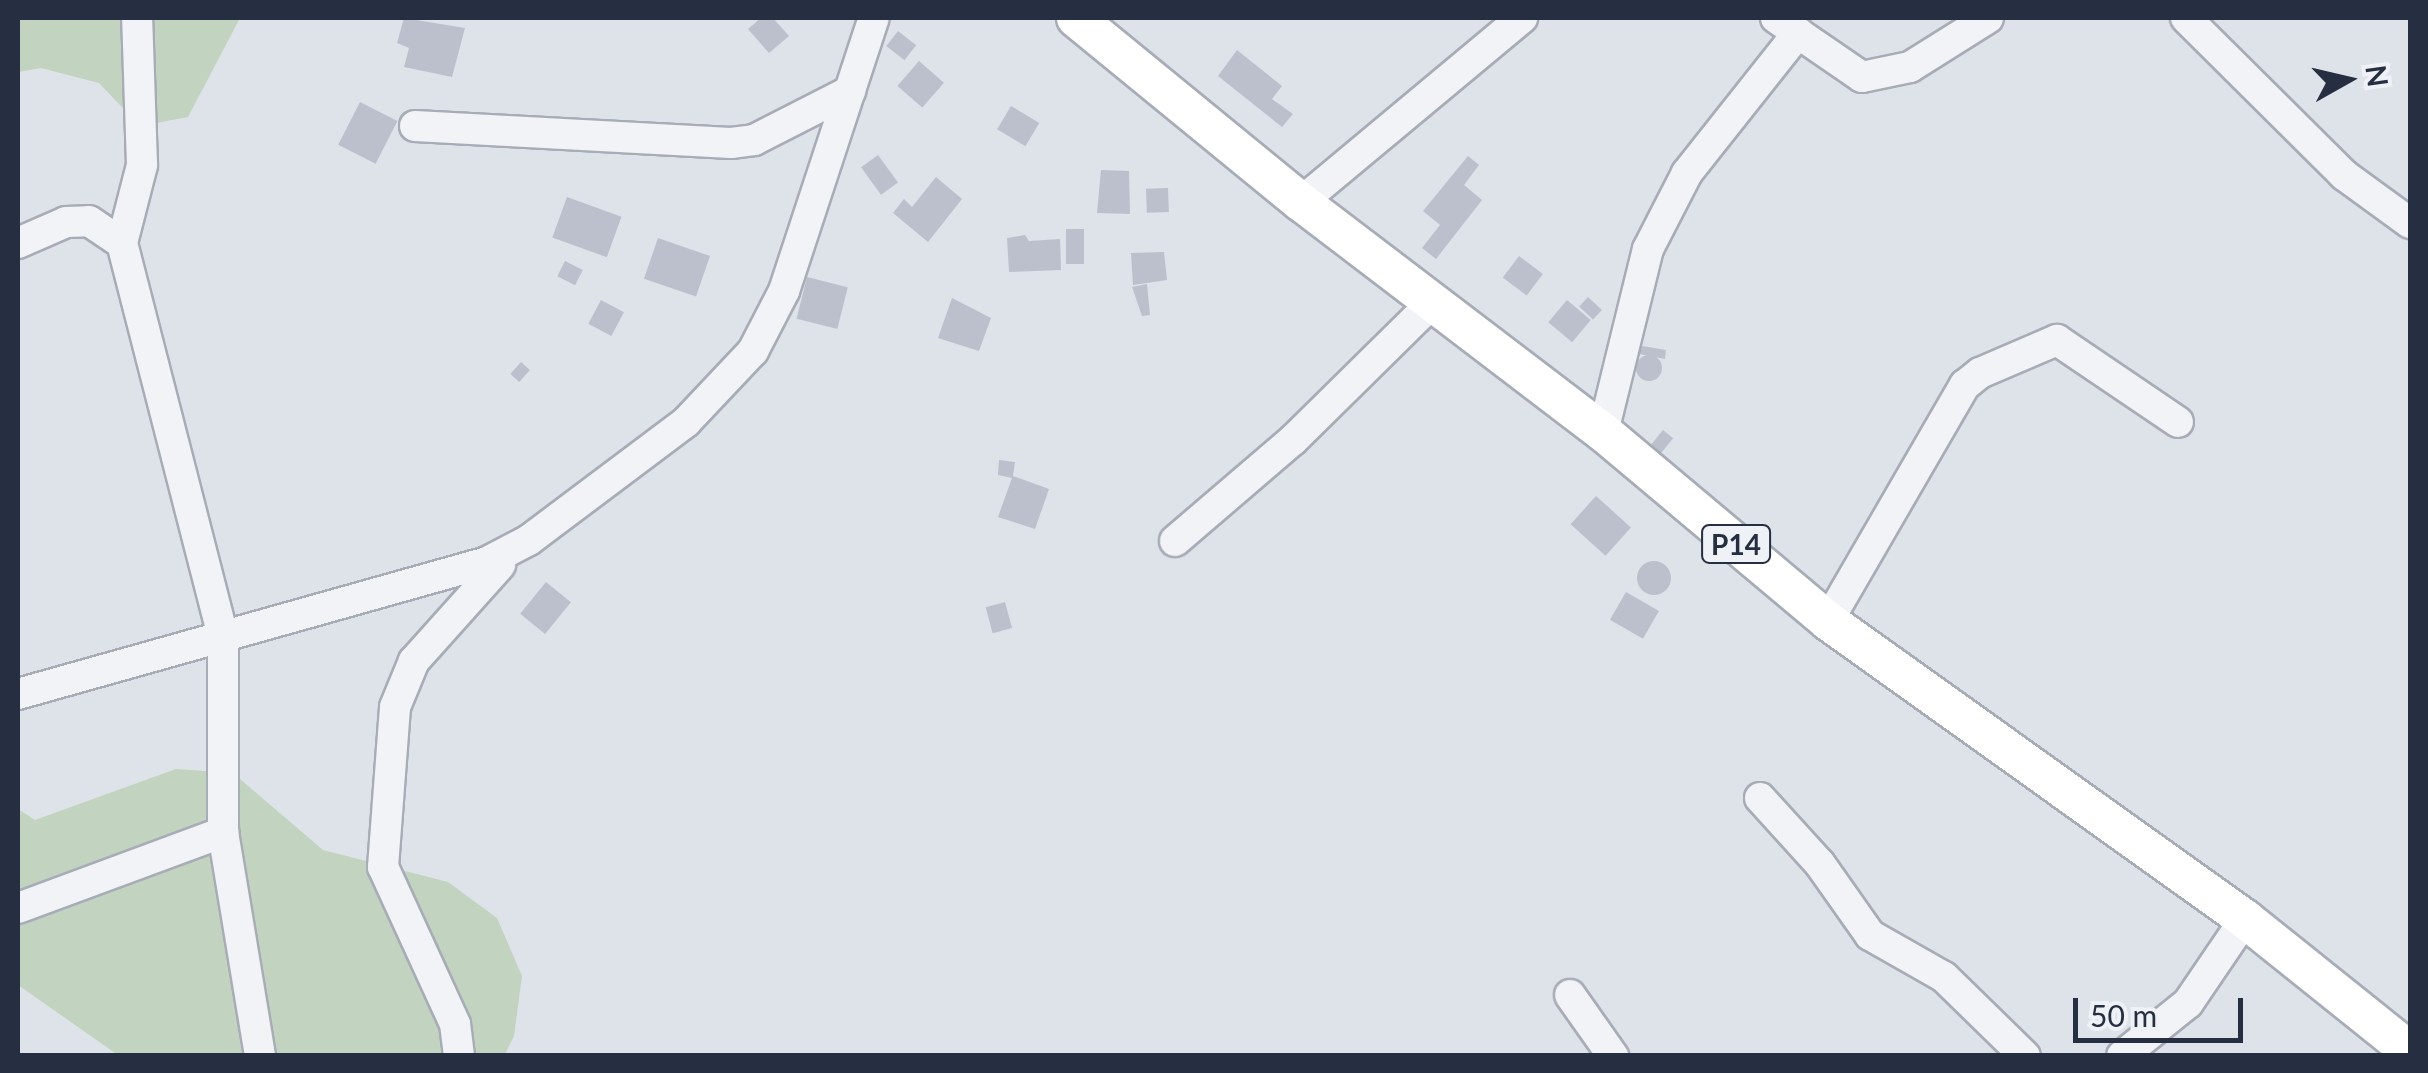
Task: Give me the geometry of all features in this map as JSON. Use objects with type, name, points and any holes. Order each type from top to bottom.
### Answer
[{"type":"main road","name":"P14","points":[[1076,18],[1301,202],[1604,432],[1828,621],[2245,919],[2410,1051]]},
{"type":"street","points":[[137,18],[142,165],[122,244],[222,637],[223,832],[260,1056]]},
{"type":"street","points":[[459,1056],[455,1024],[383,867],[395,707],[414,661],[474,586],[528,540],[686,422],[753,351],[784,291],[874,18]]},
{"type":"street","points":[[1301,202],[1522,18]]},
{"type":"street","points":[[1604,432],[1648,249],[1687,173],[1787,26],[1862,78],[1910,67],[1988,18]]},
{"type":"street","points":[[2186,18],[2344,176],[2410,223]]},
{"type":"street","points":[[415,126],[730,143],[754,140],[850,91]]},
{"type":"street","points":[[18,243],[66,222],[89,221],[122,244]]},
{"type":"street","points":[[1176,540],[1294,440],[1434,301]]},
{"type":"street","points":[[1828,621],[1965,385],[1980,372],[2057,340],[2178,422]]},
{"type":"street","points":[[18,694],[437,581],[528,540]]},
{"type":"street","points":[[1760,798],[1820,864],[1870,935],[1944,977],[2025,1056]]},
{"type":"street","points":[[18,908],[223,832]]},
{"type":"street","points":[[2122,1056],[2188,1003],[2245,919]]},
{"type":"street","points":[[1570,995],[1613,1056]]},
{"type":"green space","points":[[18,18],[240,18],[188,117],[140,126],[99,83],[41,68],[18,72]]},
{"type":"green space","points":[[176,769],[233,773],[323,850],[448,882],[497,918],[522,976],[514,1036],[504,1056],[118,1055],[18,985],[18,809],[35,820]]},
{"type":"building","points":[[404,18],[465,28],[452,77],[404,67],[409,48],[397,43]]},
{"type":"building","points":[[761,18],[773,18],[789,36],[769,53],[748,29]]},
{"type":"building","points":[[898,31],[916,45],[904,60],[886,46]]},
{"type":"building","points":[[1237,50],[1282,86],[1272,99],[1293,114],[1282,127],[1218,76]]},
{"type":"building","points":[[919,61],[944,83],[922,108],[897,86]]},
{"type":"building","points":[[360,102],[397,121],[376,164],[338,145]]},
{"type":"building","points":[[1011,106],[1039,123],[1025,146],[997,129]]},
{"type":"building","points":[[878,155],[898,183],[881,195],[861,167]]},
{"type":"building","points":[[1468,156],[1479,165],[1464,185],[1482,200],[1436,259],[1422,248],[1440,225],[1423,211]]},
{"type":"building","points":[[1101,170],[1129,171],[1130,214],[1097,213]]},
{"type":"building","points":[[936,177],[962,199],[928,242],[893,213],[904,199],[912,207]]},
{"type":"building","points":[[1168,188],[1169,212],[1147,213],[1146,189]]},
{"type":"building","points":[[567,197],[622,217],[607,257],[552,237]]},
{"type":"building","points":[[1066,229],[1084,229],[1084,264],[1066,264]]},
{"type":"building","points":[[1025,235],[1029,241],[1060,239],[1061,270],[1009,272],[1007,238]]},
{"type":"building","points":[[658,238],[710,256],[696,297],[644,279]]},
{"type":"building","points":[[1164,252],[1167,280],[1133,285],[1131,253]]},
{"type":"building","points":[[1519,256],[1543,274],[1527,296],[1503,278]]},
{"type":"building","points":[[565,261],[583,270],[575,285],[557,276]]},
{"type":"building","points":[[807,277],[848,287],[837,329],[797,319]]},
{"type":"building","points":[[1147,284],[1150,315],[1142,316],[1132,287]]},
{"type":"building","points":[[1588,297],[1602,310],[1593,319],[1579,307]]},
{"type":"building","points":[[952,298],[991,318],[979,351],[938,338]]},
{"type":"building","points":[[601,300],[624,312],[611,336],[588,324]]},
{"type":"building","points":[[1567,300],[1591,320],[1572,342],[1548,322]]},
{"type":"building","points":[[1642,346],[1666,350],[1665,359],[1639,354]]},
{"type":"building","points":[[1649,355],[1658,359],[1662,368],[1658,377],[1649,381],[1640,377],[1636,368],[1640,359]]},
{"type":"building","points":[[521,362],[530,370],[519,382],[510,374]]},
{"type":"building","points":[[1663,430],[1673,438],[1660,455],[1650,446]]},
{"type":"building","points":[[999,460],[1015,462],[1013,476],[1049,489],[1035,529],[998,517],[1012,478],[998,475]]},
{"type":"building","points":[[1596,496],[1631,527],[1606,556],[1571,524]]},
{"type":"building","points":[[1654,561],[1666,566],[1671,578],[1666,590],[1654,595],[1642,590],[1637,578],[1642,566]]},
{"type":"building","points":[[546,582],[571,602],[545,634],[520,614]]},
{"type":"building","points":[[1626,592],[1659,611],[1643,639],[1610,620]]},
{"type":"building","points":[[1005,602],[1012,628],[993,633],[986,607]]}]
